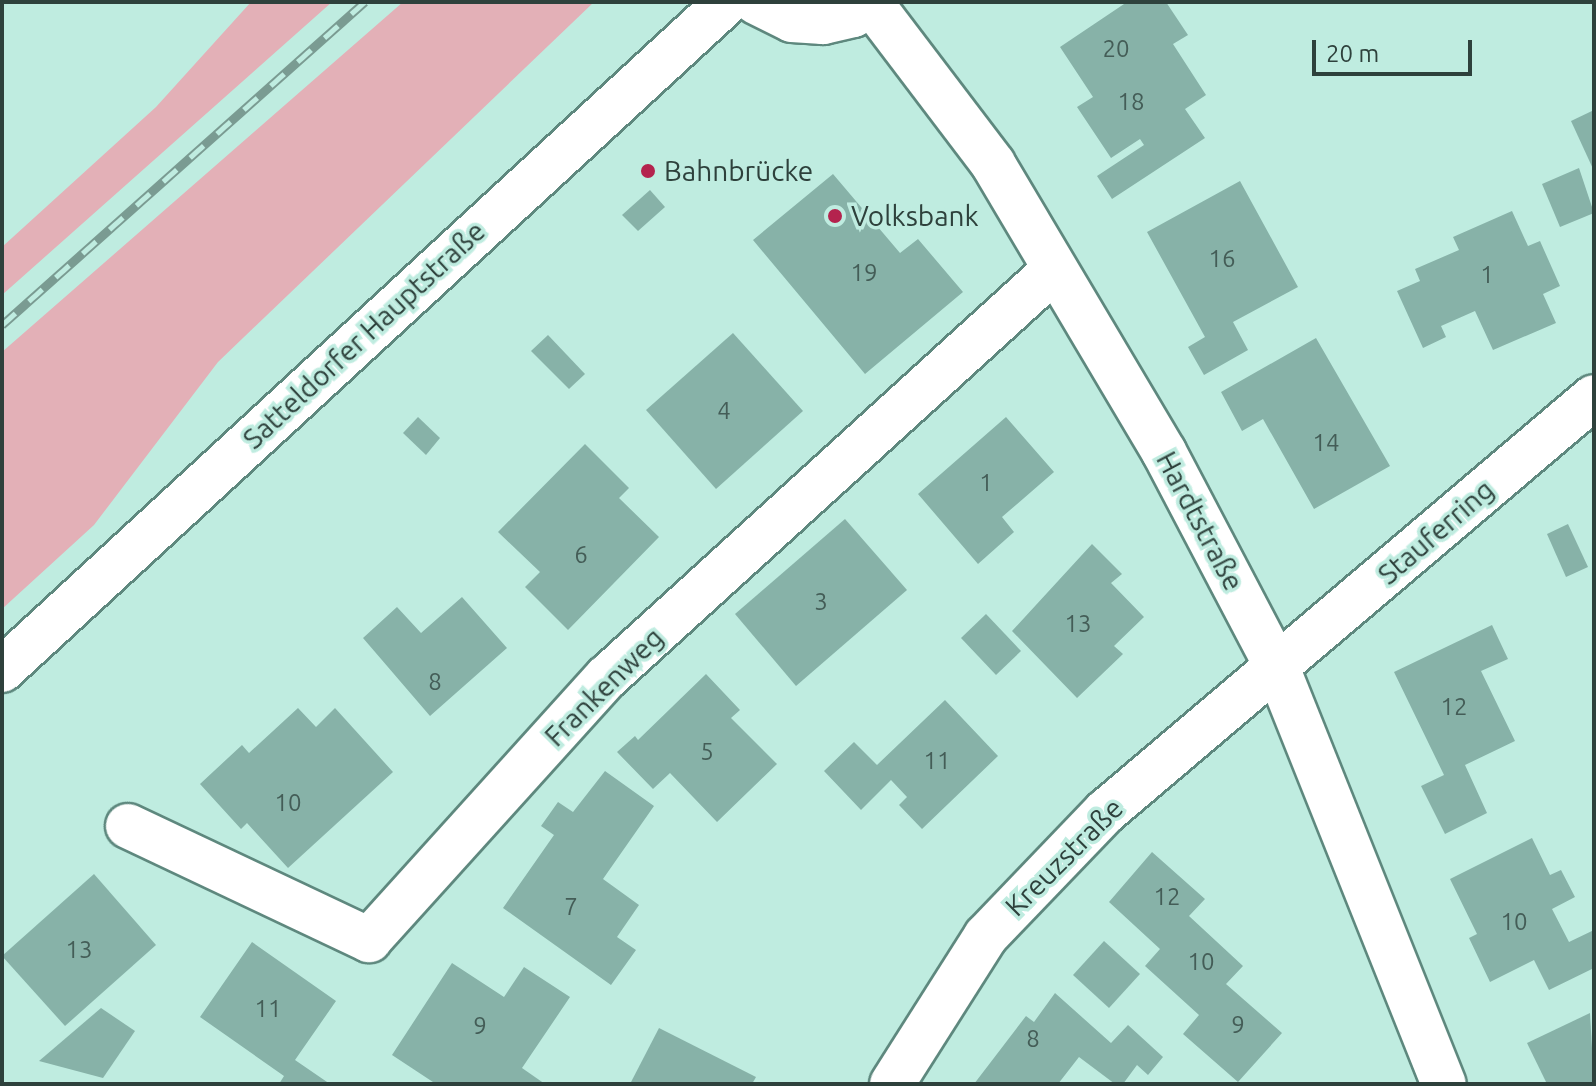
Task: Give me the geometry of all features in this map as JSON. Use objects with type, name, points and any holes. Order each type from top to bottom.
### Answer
[{"type":"street","name":"Satteldorfer Hauptstraße","points":[[2,670],[727,2]]},
{"type":"street","points":[[756,2],[792,20],[823,22],[853,15],[872,3]]},
{"type":"street","name":"Hardtstraße","points":[[872,3],[993,164],[1053,271],[1164,452],[1277,667],[1444,1084]]},
{"type":"street","name":"Frankenweg","points":[[128,826],[369,940],[607,677],[1053,271]]},
{"type":"street","name":"Stauferring","points":[[1277,667],[1594,397]]},
{"type":"street","name":"Kreuzstraße","points":[[892,1084],[986,936],[1105,812],[1277,667]]},
{"type":"shaded area","points":[[251,2],[332,2],[2,295],[2,247],[156,107]]},
{"type":"shaded area","points":[[403,2],[594,2],[218,362],[94,525],[2,609],[2,352]]},
{"type":"building","points":[[1127,2],[1166,2],[1188,35],[1173,44],[1206,95],[1185,109],[1205,138],[1112,199],[1097,176],[1144,145],[1140,139],[1111,158],[1077,107],[1093,97],[1060,47]]},
{"type":"building","points":[[1594,110],[1594,171],[1571,121]]},
{"type":"building","points":[[1579,168],[1594,213],[1560,227],[1542,184]]},
{"type":"building","points":[[833,174],[900,253],[918,239],[963,292],[865,374],[753,240]]},
{"type":"building","points":[[1240,181],[1298,287],[1233,322],[1248,350],[1204,375],[1188,347],[1205,337],[1147,232]]},
{"type":"building","points":[[650,190],[665,207],[638,231],[622,215]]},
{"type":"building","points":[[1512,211],[1528,246],[1540,241],[1560,286],[1543,294],[1556,323],[1493,350],[1475,311],[1441,326],[1446,337],[1423,348],[1397,291],[1420,281],[1415,269],[1459,250],[1453,237]]},
{"type":"building","points":[[733,333],[803,411],[716,489],[646,410]]},
{"type":"building","points":[[548,335],[585,374],[569,389],[531,351]]},
{"type":"building","points":[[1316,338],[1390,466],[1314,509],[1263,419],[1242,431],[1221,392]]},
{"type":"building","points":[[418,417],[440,438],[426,455],[403,433]]},
{"type":"building","points":[[1006,417],[1054,472],[1002,517],[1014,532],[978,564],[918,494]]},
{"type":"building","points":[[585,444],[629,488],[619,498],[659,537],[568,630],[525,587],[540,572],[498,532]]},
{"type":"building","points":[[845,519],[907,590],[796,686],[735,614]]},
{"type":"building","points":[[1568,524],[1588,567],[1566,577],[1547,534]]},
{"type":"building","points":[[1092,544],[1122,574],[1111,583],[1144,617],[1114,646],[1123,654],[1077,698],[1012,631]]},
{"type":"building","points":[[462,597],[507,648],[430,716],[363,638],[397,607],[421,633]]},
{"type":"building","points":[[986,614],[1021,651],[996,675],[961,638]]},
{"type":"building","points":[[1492,625],[1508,659],[1481,671],[1515,741],[1465,765],[1487,813],[1445,834],[1421,786],[1444,775],[1394,672]]},
{"type":"building","points":[[706,674],[740,710],[731,718],[777,764],[717,822],[670,773],[653,789],[617,752],[635,736],[638,740]]},
{"type":"building","points":[[945,700],[998,756],[922,829],[899,805],[907,797],[891,780],[861,810],[824,771],[854,742],[877,765]]},
{"type":"building","points":[[298,708],[316,727],[335,708],[393,772],[288,868],[247,823],[241,829],[200,784],[242,745],[249,753]]},
{"type":"building","points":[[605,771],[654,806],[603,879],[639,905],[617,937],[636,950],[611,985],[503,908],[554,835],[541,826],[558,802],[573,812]]},
{"type":"building","points":[[1532,838],[1550,875],[1561,870],[1575,897],[1552,909],[1569,942],[1594,930],[1594,968],[1549,990],[1534,960],[1490,982],[1469,938],[1477,934],[1450,879]]},
{"type":"building","points":[[1152,852],[1205,899],[1189,916],[1243,966],[1226,984],[1282,1033],[1238,1082],[1183,1034],[1199,1015],[1145,966],[1160,949],[1109,902]]},
{"type":"building","points":[[94,874],[156,945],[65,1026],[2,956]]},
{"type":"building","points":[[1104,941],[1140,974],[1109,1008],[1073,975]]},
{"type":"building","points":[[252,942],[336,1001],[295,1060],[330,1084],[279,1084],[284,1076],[200,1017]]},
{"type":"building","points":[[452,963],[504,997],[524,967],[570,997],[522,1068],[545,1084],[436,1084],[392,1055]]},
{"type":"building","points":[[1055,993],[1111,1043],[1128,1025],[1163,1057],[1148,1075],[1137,1065],[1123,1084],[1115,1084],[1079,1057],[1058,1084],[974,1084],[1026,1016],[1034,1022]]},
{"type":"building","points":[[101,1008],[135,1031],[103,1078],[39,1061]]},
{"type":"building","points":[[1590,1013],[1594,1084],[1547,1084],[1527,1043]]},
{"type":"building","points":[[659,1028],[756,1077],[752,1084],[630,1084]]},
{"type":"railway","points":[[2,325],[365,2]]},
{"type":"place","name":"Bahnbrücke","points":[[648,171]]},
{"type":"place","name":"Volksbank","points":[[835,216]]}]
